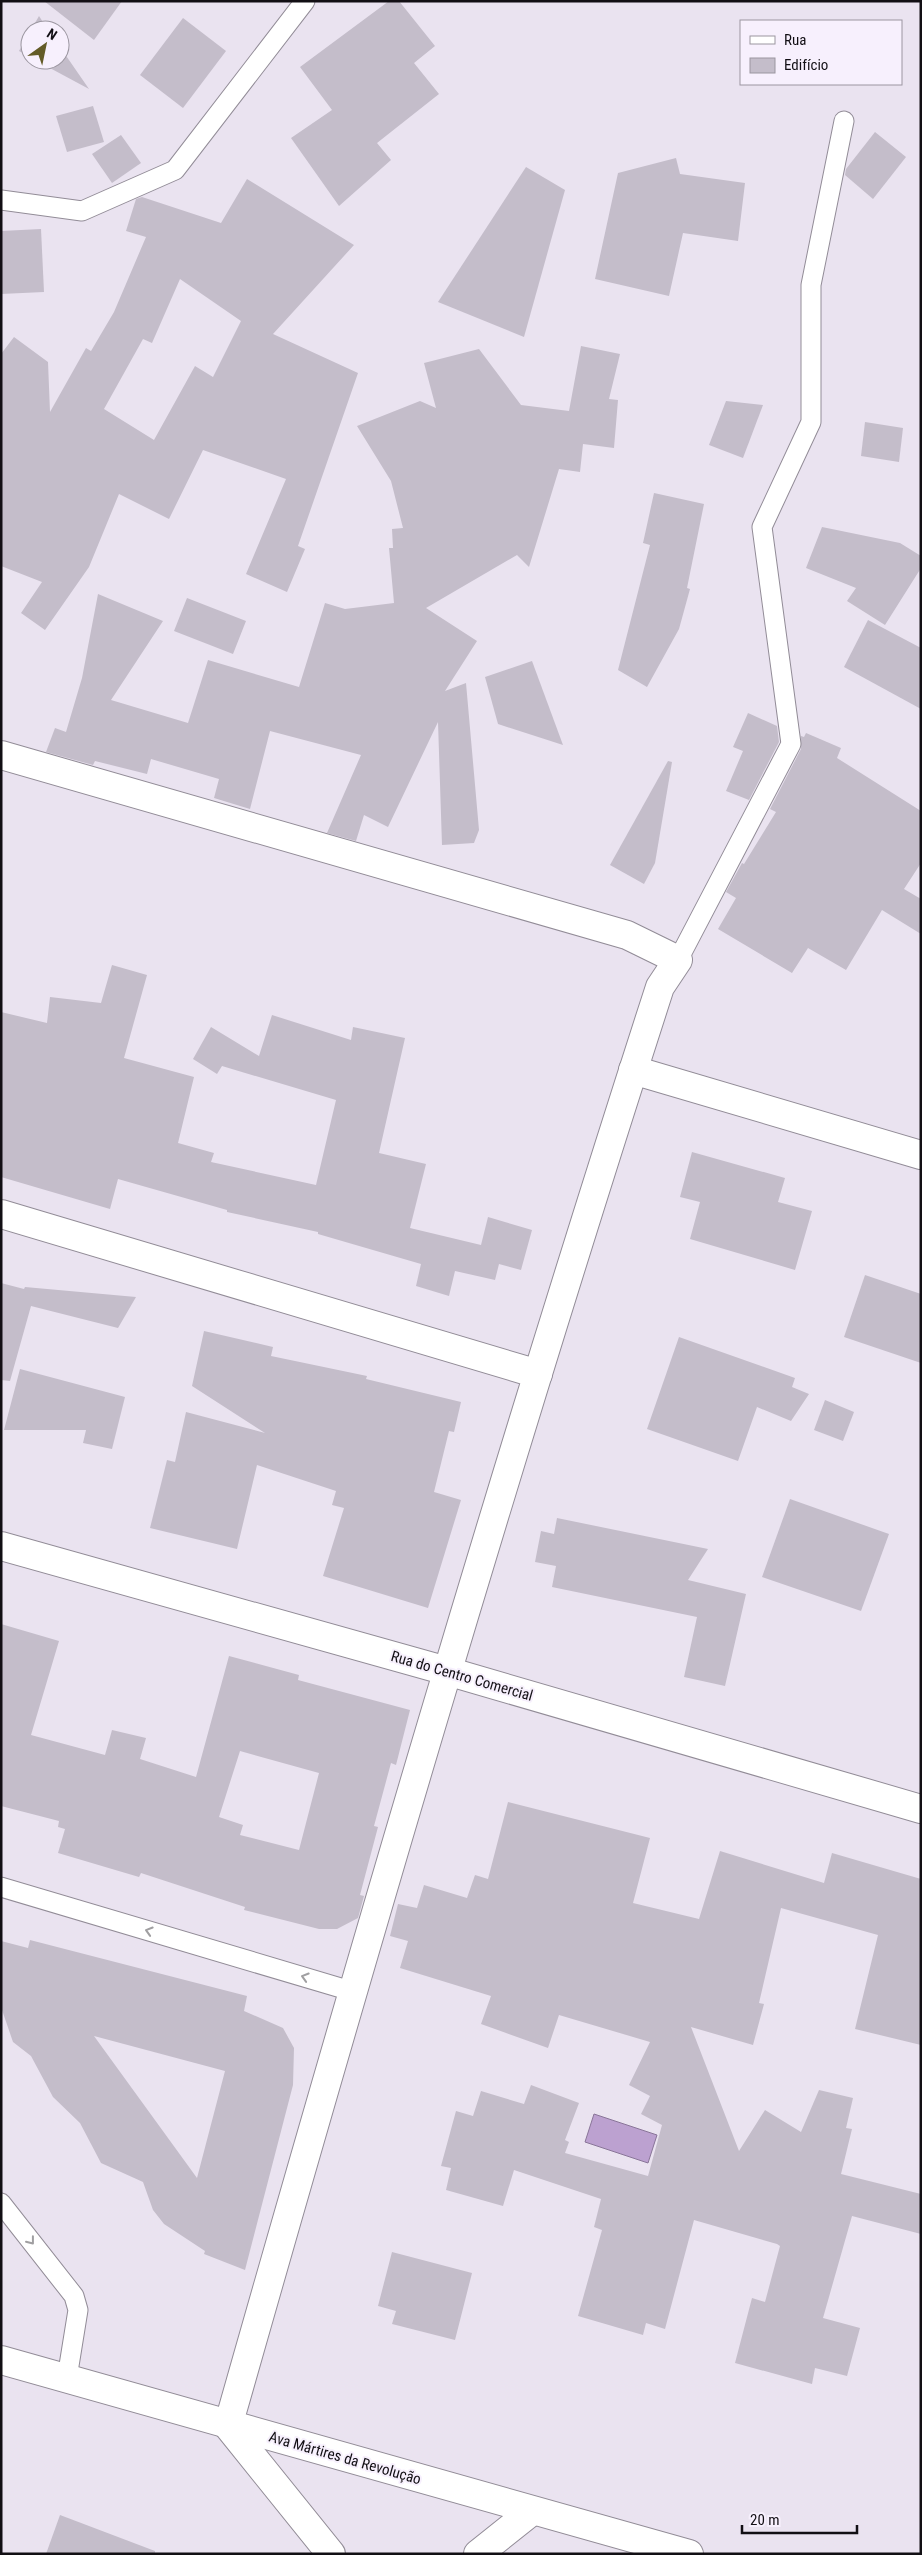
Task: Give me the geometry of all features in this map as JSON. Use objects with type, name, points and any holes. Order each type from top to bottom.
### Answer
[{"type":"street","points":[[1,755],[627,935],[678,960],[660,987],[538,1374],[351,1991],[228,2426],[332,2554]]},
{"type":"street","points":[[633,1070],[921,1155]]},
{"type":"street","points":[[1,1214],[538,1374]]},
{"type":"street","name":"Rua do Centro Comercial","points":[[1,1546],[447,1671],[921,1809]]},
{"type":"street","name":"Ava Mártires da Revolução","points":[[1,2360],[228,2426],[689,2554]]},
{"type":"street","points":[[478,2554],[532,2511]]},
{"type":"lane","points":[[1,200],[82,211],[175,170],[305,1]]},
{"type":"lane","points":[[678,960],[791,744],[762,527],[811,422],[811,285],[844,121]]},
{"type":"lane","points":[[1,1887],[351,1991]]},
{"type":"lane","points":[[1,2203],[74,2296],[78,2310],[67,2378]]},
{"type":"shaded area","points":[[594,2114],[657,2135],[648,2163],[585,2142]]},
{"type":"building","points":[[44,1],[122,1],[94,40]]},
{"type":"building","points":[[389,1],[399,1],[435,46],[414,63],[439,94],[377,143],[391,160],[339,206],[291,138],[332,110],[300,67]]},
{"type":"building","points":[[183,18],[226,51],[183,108],[140,75]]},
{"type":"building","points":[[70,61],[89,89],[54,70],[70,70]]},
{"type":"building","points":[[93,106],[104,142],[67,152],[56,116]]},
{"type":"building","points":[[875,132],[906,157],[873,199],[845,175],[846,169]]},
{"type":"building","points":[[121,135],[141,163],[112,183],[92,154]]},
{"type":"building","points":[[676,158],[680,174],[745,183],[738,241],[683,233],[669,296],[595,279],[618,173]]},
{"type":"building","points":[[526,167],[565,190],[524,337],[438,302]]},
{"type":"building","points":[[247,179],[354,245],[273,334],[358,373],[298,546],[305,549],[287,592],[246,574],[286,479],[203,450],[169,519],[119,494],[89,567],[45,630],[21,613],[42,582],[1,566],[1,354],[14,337],[48,362],[50,412],[86,348],[91,351],[114,312],[146,237],[126,231],[136,199],[142,197],[221,223]],"holes":[[[180,279],[241,321],[213,377],[195,366],[154,440],[104,409],[143,339],[152,343]]]},
{"type":"building","points":[[41,229],[44,292],[1,294],[1,231]]},
{"type":"building","points":[[581,346],[620,354],[609,399],[618,400],[614,448],[583,444],[580,472],[559,469],[529,567],[517,555],[426,608],[477,641],[445,691],[466,683],[479,830],[474,843],[442,845],[438,722],[388,827],[364,815],[356,841],[327,833],[361,755],[270,731],[250,809],[214,798],[219,779],[151,759],[147,774],[95,761],[93,765],[46,752],[55,728],[66,732],[82,678],[98,594],[163,621],[111,700],[188,723],[208,660],[299,687],[325,603],[345,609],[394,603],[389,548],[393,548],[392,529],[403,528],[391,481],[357,426],[420,401],[436,408],[424,363],[479,349],[521,405],[569,411]]},
{"type":"building","points":[[726,401],[763,405],[743,458],[709,445]]},
{"type":"building","points":[[865,422],[903,428],[899,462],[861,456]]},
{"type":"building","points":[[654,493],[704,504],[687,588],[690,589],[679,629],[647,687],[618,670],[650,545],[643,543]]},
{"type":"building","points":[[822,527],[900,543],[921,556],[921,568],[885,625],[847,601],[856,588],[806,568]]},
{"type":"building","points":[[187,598],[246,621],[233,654],[174,631]]},
{"type":"building","points":[[868,620],[921,648],[921,709],[844,667]]},
{"type":"building","points":[[532,661],[563,745],[498,724],[485,677]]},
{"type":"building","points":[[748,713],[777,726],[779,742],[749,800],[726,791],[743,751],[733,747]]},
{"type":"building","points":[[806,733],[841,748],[837,758],[921,811],[921,863],[904,889],[921,899],[921,934],[882,910],[846,970],[808,948],[792,973],[718,929],[736,898],[726,892],[742,863],[744,864],[776,812],[770,809],[801,749],[801,736],[804,737]]},
{"type":"building","points":[[668,761],[672,762],[655,863],[644,884],[610,865]]},
{"type":"building","points":[[112,965],[147,975],[124,1058],[194,1077],[178,1143],[214,1153],[211,1162],[316,1185],[336,1100],[222,1066],[217,1074],[193,1059],[211,1027],[259,1056],[272,1015],[351,1040],[353,1027],[405,1038],[379,1153],[426,1164],[410,1228],[481,1245],[488,1217],[532,1230],[521,1270],[499,1264],[495,1280],[455,1271],[449,1296],[416,1286],[421,1264],[318,1234],[318,1232],[227,1212],[227,1210],[118,1179],[110,1209],[1,1177],[1,1012],[47,1023],[50,997],[101,1003]]},
{"type":"building","points":[[692,1152],[785,1178],[778,1202],[812,1211],[795,1270],[690,1239],[700,1202],[680,1197]]},
{"type":"building","points":[[865,1275],[921,1294],[921,1363],[844,1337]]},
{"type":"building","points":[[1,1283],[24,1289],[25,1287],[136,1297],[118,1328],[31,1306],[10,1381],[1,1380]]},
{"type":"building","points":[[204,1331],[273,1347],[271,1356],[367,1376],[366,1379],[461,1402],[454,1432],[449,1431],[434,1492],[461,1500],[428,1608],[323,1576],[344,1508],[332,1505],[336,1491],[257,1465],[237,1549],[150,1528],[167,1460],[175,1462],[186,1412],[265,1433],[192,1386]]},
{"type":"building","points":[[679,1337],[795,1378],[792,1387],[809,1394],[791,1421],[757,1407],[738,1461],[647,1429]]},
{"type":"building","points":[[20,1369],[125,1397],[112,1449],[83,1443],[86,1430],[4,1430]]},
{"type":"building","points":[[825,1400],[854,1412],[843,1441],[814,1430]]},
{"type":"building","points":[[790,1499],[889,1534],[861,1611],[762,1577]]},
{"type":"building","points":[[557,1518],[708,1549],[688,1580],[746,1594],[725,1686],[684,1677],[697,1617],[552,1587],[556,1566],[535,1562],[541,1531],[554,1534]]},
{"type":"building","points":[[1,1624],[59,1641],[31,1735],[105,1755],[112,1730],[146,1738],[140,1759],[196,1777],[229,1656],[299,1675],[298,1680],[410,1710],[396,1765],[391,1763],[374,1826],[378,1827],[360,1895],[364,1896],[358,1918],[337,1929],[319,1929],[244,1910],[245,1907],[141,1873],[139,1877],[58,1853],[65,1829],[58,1827],[59,1821],[1,1806]],"holes":[[[240,1751],[319,1773],[299,1850],[240,1835],[243,1825],[219,1817]]]},
{"type":"building","points":[[508,1802],[650,1838],[633,1903],[699,1919],[720,1851],[824,1883],[832,1853],[921,1879],[921,2045],[855,2029],[878,1935],[781,1908],[759,2003],[764,2004],[753,2045],[691,2027],[739,2151],[765,2110],[801,2132],[819,2090],[853,2098],[846,2128],[852,2129],[841,2174],[921,2194],[921,2234],[852,2216],[823,2318],[860,2328],[847,2376],[815,2368],[812,2384],[735,2363],[752,2298],[765,2302],[780,2246],[777,2244],[694,2220],[665,2329],[646,2323],[643,2335],[578,2316],[602,2230],[594,2227],[601,2199],[514,2170],[503,2206],[446,2190],[451,2168],[441,2166],[456,2111],[473,2116],[481,2091],[524,2104],[531,2085],[579,2103],[565,2140],[569,2142],[565,2153],[648,2176],[662,2125],[641,2114],[650,2096],[629,2085],[650,2042],[559,2015],[548,2048],[481,2024],[491,1996],[400,1968],[408,1941],[390,1936],[398,1904],[417,1908],[424,1885],[467,1898],[475,1875],[488,1879]]},
{"type":"building","points":[[30,1940],[247,1996],[244,2011],[283,2028],[294,2048],[293,2085],[245,2270],[204,2254],[205,2251],[164,2224],[153,2210],[143,2182],[101,2163],[80,2123],[53,2097],[31,2056],[13,2042],[1,2007],[1,1941],[28,1948]],"holes":[[[94,2036],[225,2071],[197,2178]]]},
{"type":"building","points":[[392,2252],[472,2273],[455,2340],[392,2324],[396,2311],[378,2306]]},
{"type":"building","points":[[60,2515],[155,2551],[155,2554],[46,2554]]}]
